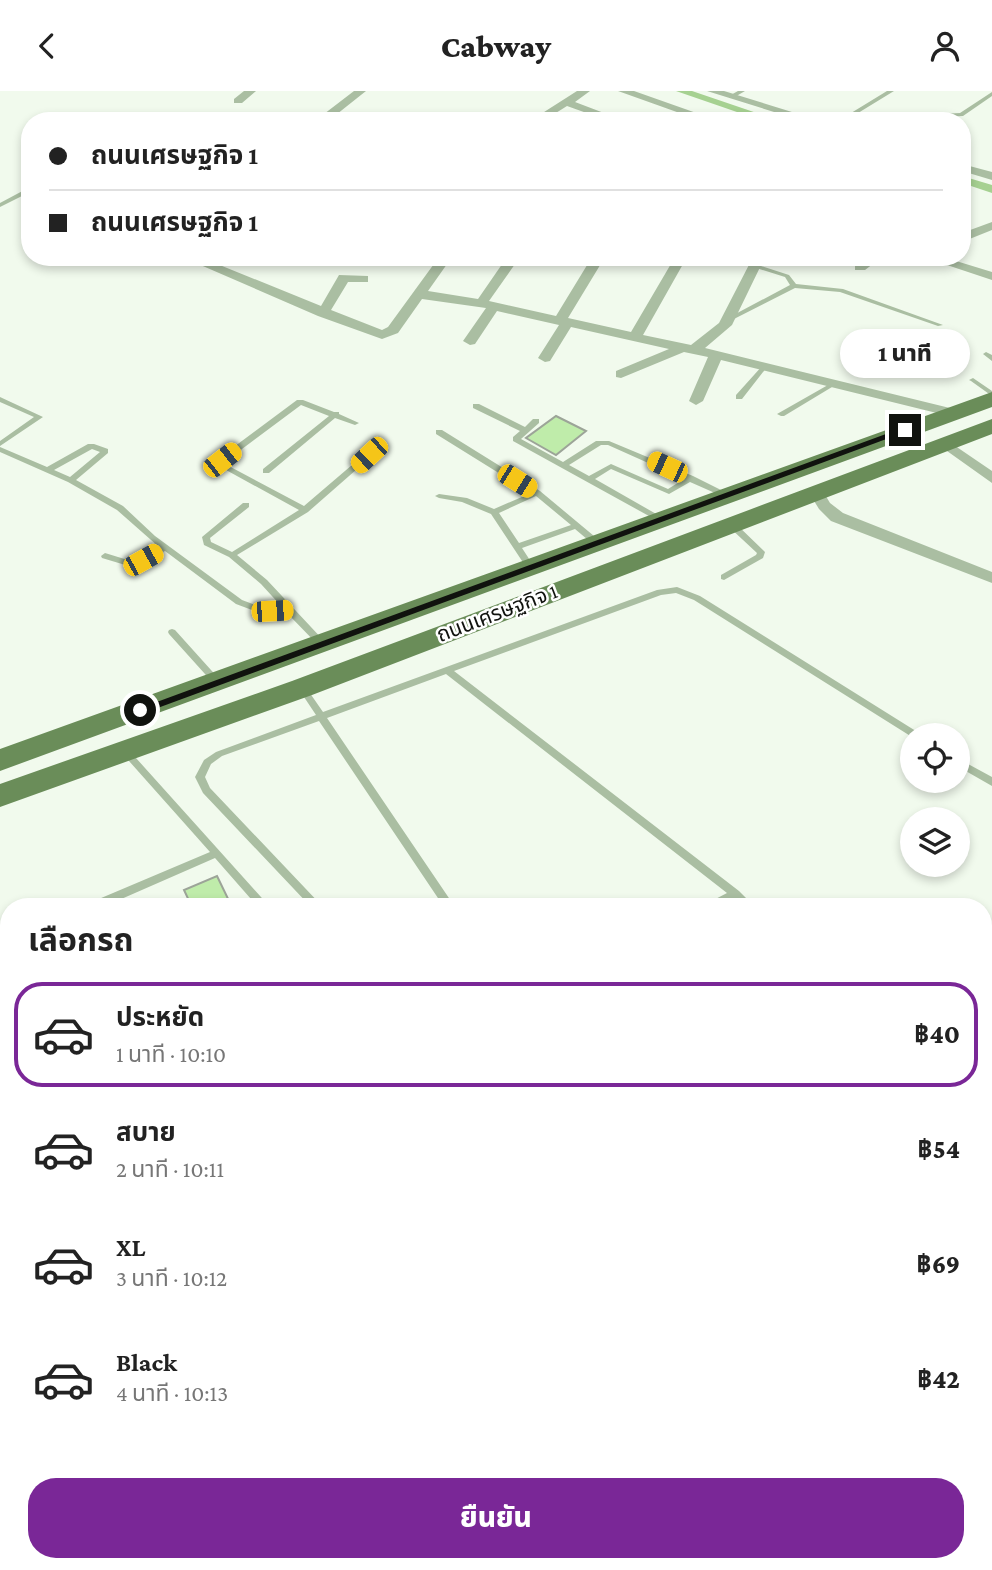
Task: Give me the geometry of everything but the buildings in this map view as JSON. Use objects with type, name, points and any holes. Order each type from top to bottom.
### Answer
[{"type":"main road","name":"ถนนเศรษฐกิจ 1","points":[[0,760],[322,645],[524,557],[597,543],[992,396]]},
{"type":"main road","name":"ถนนเศรษฐกิจ 1","points":[[0,796],[302,688],[730,523],[992,426]]},
{"type":"main road","points":[[36,747],[48,778]]},
{"type":"street","points":[[239,101],[251,91]]},
{"type":"street","points":[[333,112],[361,91]]},
{"type":"street","points":[[549,112],[585,91]]},
{"type":"street","points":[[623,91],[687,112]]},
{"type":"street","points":[[712,91],[737,94],[790,112]]},
{"type":"street","points":[[566,102],[594,112]]},
{"type":"street","points":[[971,170],[992,176]]},
{"type":"street","points":[[971,235],[992,226]]},
{"type":"street","points":[[210,266],[375,334],[389,334],[439,266]]},
{"type":"street","points":[[470,341],[509,266]]},
{"type":"street","points":[[545,358],[594,266]]},
{"type":"street","points":[[634,338],[676,266]]},
{"type":"street","points":[[621,375],[688,349],[728,320],[755,266]]},
{"type":"street","points":[[959,266],[992,276]]},
{"type":"street","points":[[323,313],[344,278],[363,279]]},
{"type":"street","points":[[418,294],[488,305],[716,355],[953,412]]},
{"type":"street","points":[[696,401],[716,355]]},
{"type":"street","points":[[945,443],[992,478]]},
{"type":"street","points":[[816,491],[824,506],[837,517],[992,578]]},
{"type":"lane","points":[[856,112],[891,91]]},
{"type":"lane","points":[[966,112],[992,94]]},
{"type":"lane","points":[[0,205],[21,194]]},
{"type":"lane","points":[[766,266],[787,276],[794,286]]},
{"type":"lane","points":[[728,320],[794,286],[841,290],[940,325]]},
{"type":"lane","points":[[739,397],[765,366]]},
{"type":"lane","points":[[973,380],[992,396]]},
{"type":"lane","points":[[780,414],[835,383]]},
{"type":"lane","points":[[0,399],[38,417],[0,447],[71,479],[120,508],[165,548],[239,602],[260,610],[289,610]]},
{"type":"lane","points":[[306,510],[221,465],[222,460],[293,406],[310,404],[355,423]]},
{"type":"lane","points":[[476,406],[524,430]]},
{"type":"lane","points":[[265,471],[335,414]]},
{"type":"lane","points":[[536,421],[516,439],[661,519]]},
{"type":"lane","points":[[439,432],[537,493],[597,543]]},
{"type":"lane","points":[[563,465],[599,443],[609,443],[727,495]]},
{"type":"lane","points":[[47,470],[91,446],[104,451],[71,479]]},
{"type":"lane","points":[[232,555],[306,510],[369,455]]},
{"type":"lane","points":[[589,480],[611,466],[668,492],[690,478]]},
{"type":"lane","points":[[494,512],[537,493]]},
{"type":"lane","points":[[439,496],[464,500],[494,512],[524,557],[576,526]]},
{"type":"lane","points":[[246,505],[206,537],[207,543],[232,555],[264,582],[322,645]]},
{"type":"lane","points":[[724,577],[760,556],[761,552],[730,523]]},
{"type":"lane","points":[[104,556],[132,564],[165,548]]},
{"type":"lane","points":[[309,898],[206,790],[200,777],[207,762],[219,754],[660,592],[677,590],[698,598],[900,725]]},
{"type":"lane","points":[[172,632],[218,682]]},
{"type":"lane","points":[[448,671],[739,898]]},
{"type":"lane","points":[[302,688],[444,898]]},
{"type":"lane","points":[[124,750],[257,898]]},
{"type":"lane","points":[[970,769],[992,782]]},
{"type":"lane","points":[[112,898],[218,853]]},
{"type":"lane","points":[[727,898],[734,894]]},
{"type":"waterway","points":[[681,91],[747,112]]},
{"type":"waterway","points":[[971,182],[992,189]]},
{"type":"route","points":[[140,710],[905,430]]}]
